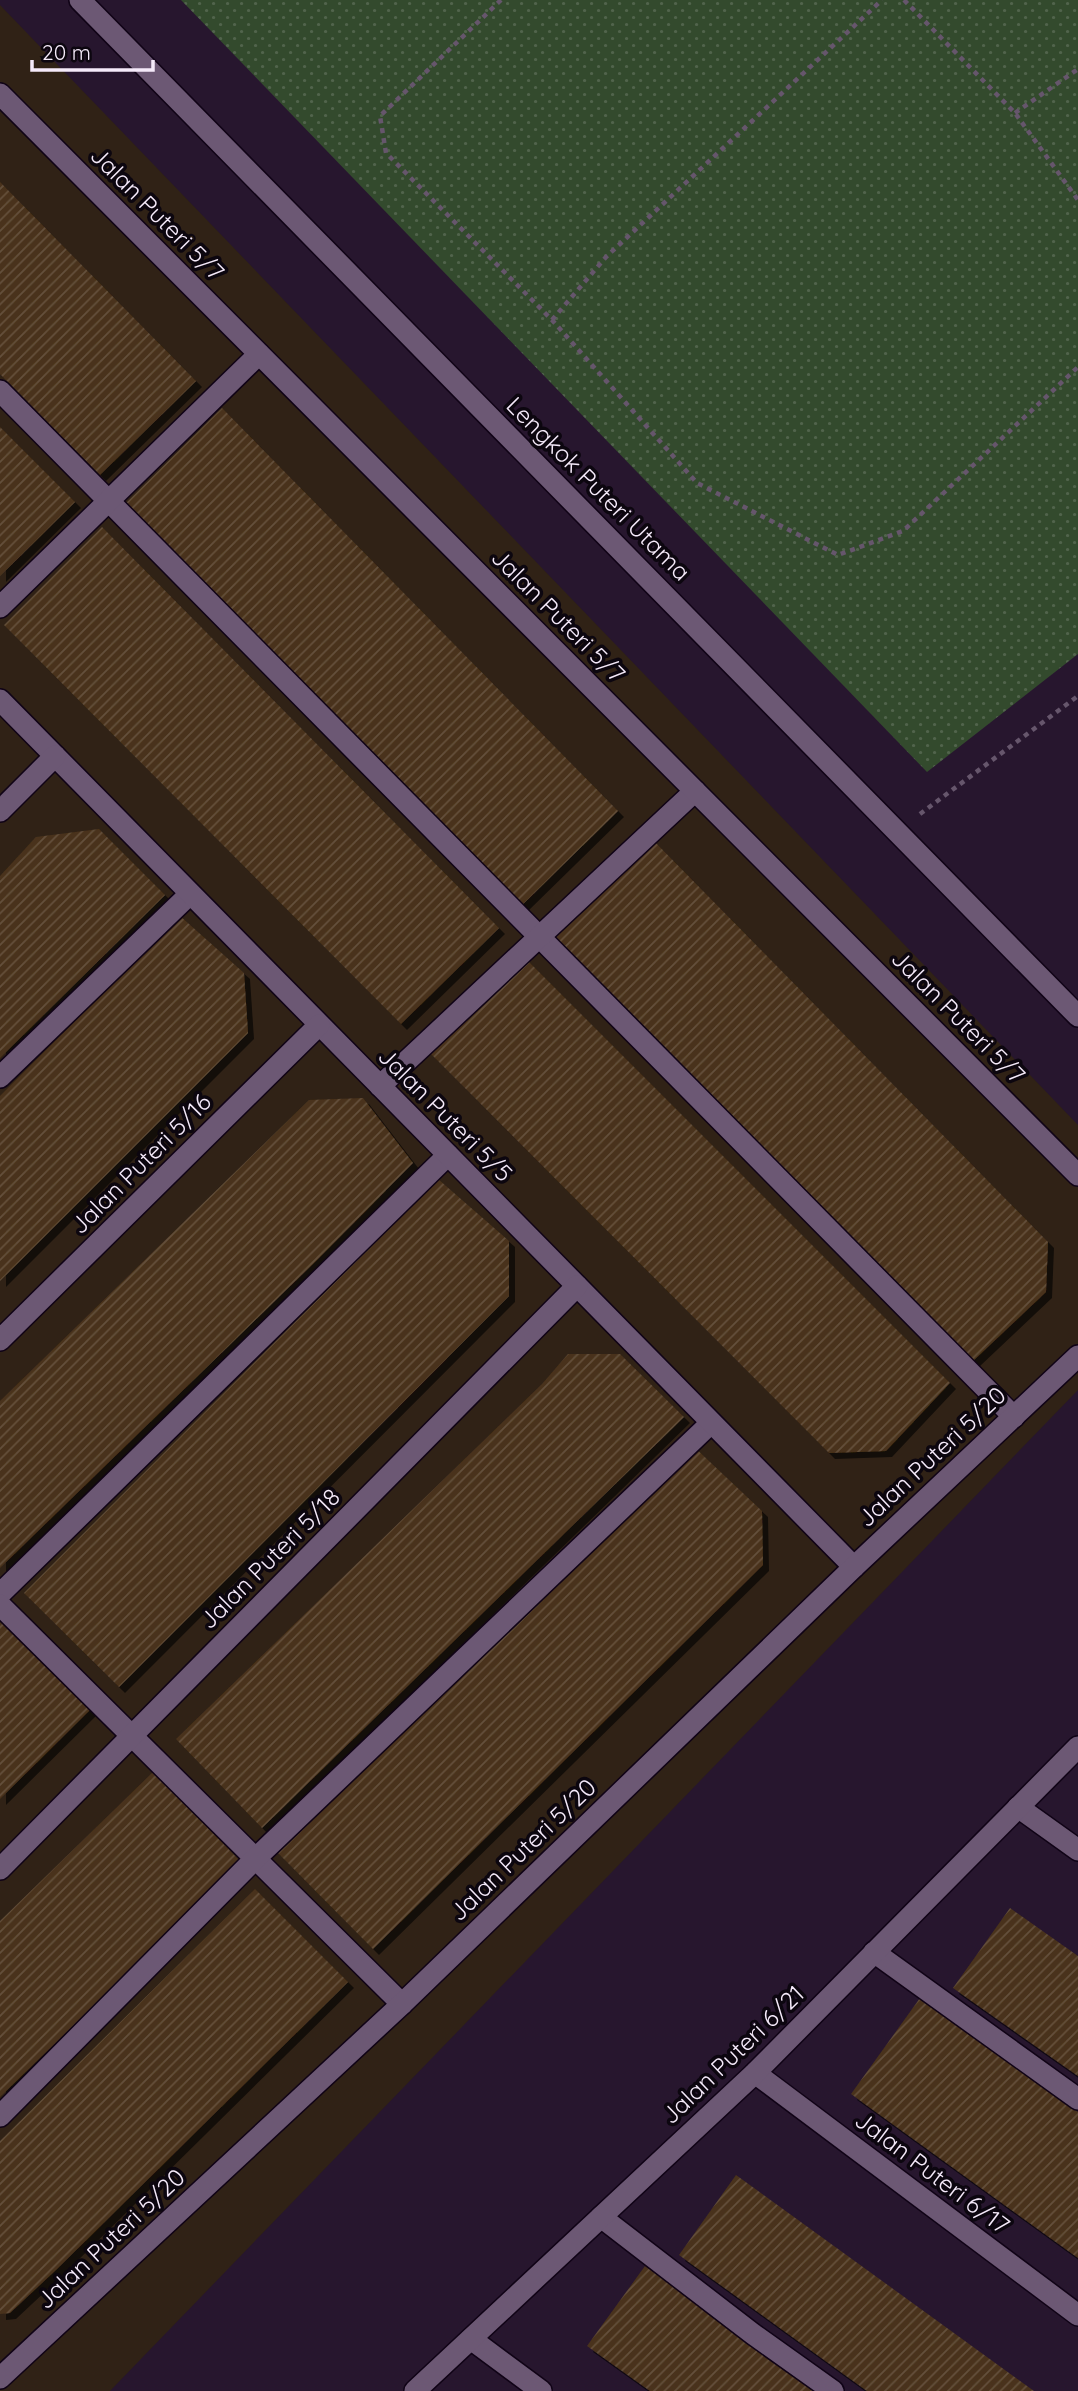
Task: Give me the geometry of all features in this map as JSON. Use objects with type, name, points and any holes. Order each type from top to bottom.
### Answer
[{"type":"street","name":"Lengkok Puteri Utama","points":[[80,0],[1078,1016]]},
{"type":"street","name":"Jalan Puteri 5/7","points":[[0,94],[1078,1175]]},
{"type":"street","points":[[0,607],[259,354]]},
{"type":"street","points":[[0,391],[1014,1417]]},
{"type":"street","name":"Jalan Puteri 5/5","points":[[0,700],[854,1567]]},
{"type":"street","points":[[0,811],[55,756]]},
{"type":"street","points":[[380,1086],[695,791]]},
{"type":"street","points":[[0,1077],[190,894]]},
{"type":"street","name":"Jalan Puteri 5/16","points":[[0,1340],[319,1025]]},
{"type":"street","points":[[0,1594],[448,1155]]},
{"type":"street","name":"Jalan Puteri 5/18","points":[[0,1869],[577,1286]]},
{"type":"street","name":"Jalan Puteri 5/20","points":[[0,2378],[402,2004],[854,1567],[1078,1356]]},
{"type":"street","points":[[0,2116],[255,1859],[711,1423]]},
{"type":"street","points":[[0,1605],[402,2004]]},
{"type":"street","name":"Jalan Puteri 6/21","points":[[415,2391],[755,2073],[1078,1747]]},
{"type":"street","points":[[1018,1807],[1078,1850]]},
{"type":"street","points":[[874,1952],[1078,2099]]},
{"type":"street","name":"Jalan Puteri 6/17","points":[[755,2073],[1078,2315]]},
{"type":"street","points":[[601,2217],[753,2334],[833,2391]]},
{"type":"street","points":[[471,2339],[541,2391]]},
{"type":"path","points":[[501,0],[380,116],[386,153],[552,320],[697,483],[838,555],[903,531],[1078,367]]},
{"type":"path","points":[[552,320],[606,257],[882,0]]},
{"type":"path","points":[[904,0],[1015,113],[1078,201]]},
{"type":"path","points":[[1015,113],[1078,69]]},
{"type":"path","points":[[898,832],[1078,696]]},
{"type":"shaded area","points":[[0,5],[1078,1125],[1078,1390],[110,2391],[0,2391]]},
{"type":"green space","points":[[181,0],[1078,0],[1078,654],[927,772]]},
{"type":"building","points":[[0,182],[196,381],[100,475],[0,374]]},
{"type":"building","points":[[222,408],[618,811],[520,907],[124,505]]},
{"type":"building","points":[[0,427],[75,502],[0,576]]},
{"type":"building","points":[[102,527],[499,928],[401,1024],[4,625]]},
{"type":"building","points":[[99,829],[165,895],[0,1058],[0,876],[36,837]]},
{"type":"building","points":[[651,838],[1048,1242],[1046,1292],[973,1361],[553,935]]},
{"type":"building","points":[[180,916],[244,973],[248,1033],[0,1281],[0,1096]]},
{"type":"building","points":[[525,958],[950,1383],[886,1451],[829,1453],[430,1053]]},
{"type":"building","points":[[363,1098],[413,1163],[0,1568],[0,1401],[309,1100]]},
{"type":"building","points":[[438,1179],[509,1241],[509,1296],[119,1687],[24,1593]]},
{"type":"building","points":[[568,1354],[620,1354],[684,1417],[262,1828],[176,1739],[542,1384]]},
{"type":"building","points":[[692,1445],[762,1511],[763,1565],[373,1949],[278,1853]]},
{"type":"building","points":[[0,1620],[90,1710],[0,1799]]},
{"type":"building","points":[[153,1772],[241,1862],[0,2097],[0,1921]]},
{"type":"building","points":[[255,1889],[348,1982],[57,2269],[10,2313],[0,2314],[0,2141]]},
{"type":"building","points":[[1010,1908],[1078,1956],[1078,2076],[953,1988]]},
{"type":"building","points":[[920,1998],[1078,2112],[1078,2258],[851,2094]]},
{"type":"building","points":[[736,2175],[1034,2391],[867,2391],[679,2255]]},
{"type":"building","points":[[645,2266],[819,2391],[650,2391],[587,2346]]}]
